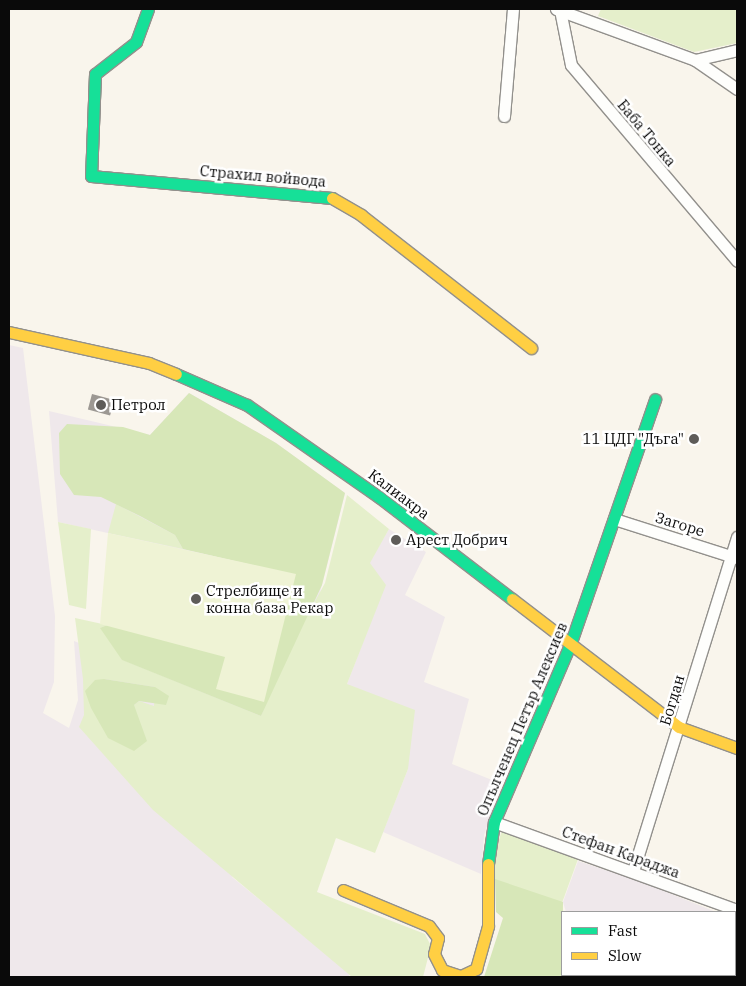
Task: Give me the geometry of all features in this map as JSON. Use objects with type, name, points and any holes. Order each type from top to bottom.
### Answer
[{"type":"street","name":"Страхил войвода","points":[[148,9],[136,42],[95,74],[92,176],[327,195],[361,215],[531,348]]},
{"type":"street","points":[[504,116],[513,9]]},
{"type":"street","points":[[558,10],[696,60],[737,89]]},
{"type":"street","name":"Баба Тонка","points":[[558,10],[571,65],[737,261]]},
{"type":"street","points":[[696,60],[737,50]]},
{"type":"street","name":"Калиакра","points":[[9,332],[149,363],[247,405],[379,497],[679,727],[737,748]]},
{"type":"street","name":"Опълченец Петър Алексиев","points":[[342,890],[429,926],[438,938],[436,964],[461,976],[470,975],[486,945],[488,861],[494,822],[570,645],[655,399]]},
{"type":"street","name":"Загоре","points":[[614,519],[734,557]]},
{"type":"street","name":"Богдан","points":[[632,871],[734,557],[737,537]]},
{"type":"street","name":"Стефан Караджа","points":[[494,822],[737,910]]},
{"type":"shaded area","points":[[9,345],[23,348],[55,616],[54,682],[43,713],[69,728],[78,700],[74,641],[261,715],[252,565],[58,522],[49,411],[150,435],[189,393],[276,443],[345,493],[288,720],[232,877],[350,974],[348,977],[9,977]]},
{"type":"shaded area","points":[[389,529],[426,552],[405,595],[445,617],[424,682],[469,699],[452,764],[502,784],[484,835],[481,874],[383,832],[408,769],[347,684],[385,585],[369,563]]},
{"type":"shaded area","points":[[578,861],[639,881],[714,911],[566,911],[563,902]]},
{"type":"shaded area","points":[[736,948],[737,977],[608,977],[736,976]]},
{"type":"green space","points":[[601,9],[737,9],[737,43],[694,52],[598,16]]},
{"type":"green space","points":[[189,393],[276,443],[345,493],[322,585],[261,716],[122,660],[100,628],[252,565],[183,549],[175,535],[140,516],[101,497],[74,495],[60,474],[59,433],[67,424],[123,427],[150,435]]},
{"type":"green space","points":[[347,495],[389,529],[370,563],[386,585],[347,684],[415,710],[408,769],[375,853],[336,838],[317,892],[425,934],[431,946],[423,977],[352,977],[153,810],[79,727],[84,715],[83,679],[75,618],[107,625],[101,628],[123,660],[261,716],[287,652],[325,583]],"holes":[[[104,679],[155,687],[154,706],[139,701],[134,705]]]},
{"type":"green space","points":[[116,504],[175,535],[183,549],[108,533]]},
{"type":"green space","points":[[58,522],[91,529],[86,609],[69,605]]},
{"type":"green space","name":"Стрелбище и конна база Рекар","points":[[108,533],[296,574],[264,702],[216,689],[225,657],[100,624]]},
{"type":"green space","points":[[104,679],[155,687],[169,696],[166,705],[139,701],[134,705],[147,741],[134,751],[108,738],[91,708],[85,691],[95,680]]},
{"type":"green space","points":[[502,831],[578,859],[561,905],[485,877]]},
{"type":"green space","points":[[495,879],[563,902],[563,911],[561,911],[561,976],[608,977],[484,977],[503,918],[496,912]]},
{"type":"building","name":"Петрол","points":[[92,394],[114,400],[110,415],[88,409]]},
{"type":"traffic: fast","points":[[148,9],[136,42],[95,74],[91,176],[332,198]]},
{"type":"traffic: fast","points":[[176,374],[247,405],[379,497],[512,599]]},
{"type":"traffic: fast","points":[[488,864],[494,822],[570,645],[655,399]]},
{"type":"traffic: slow","points":[[332,198],[361,215],[531,348]]},
{"type":"traffic: slow","points":[[9,332],[149,363],[176,374]]},
{"type":"traffic: slow","points":[[512,599],[679,727],[737,748]]},
{"type":"traffic: slow","points":[[343,890],[429,926],[438,938],[434,954],[442,970],[461,976],[476,969],[488,926],[488,864]]},
{"type":"place","name":"Петрол","points":[[101,405]]},
{"type":"place","name":"11 ЦДГ \"Дъга\"","points":[[694,439]]},
{"type":"place","name":"Арест Добрич","points":[[396,540]]},
{"type":"place","name":"Стрелбище и конна база Рекар","points":[[196,599]]}]
